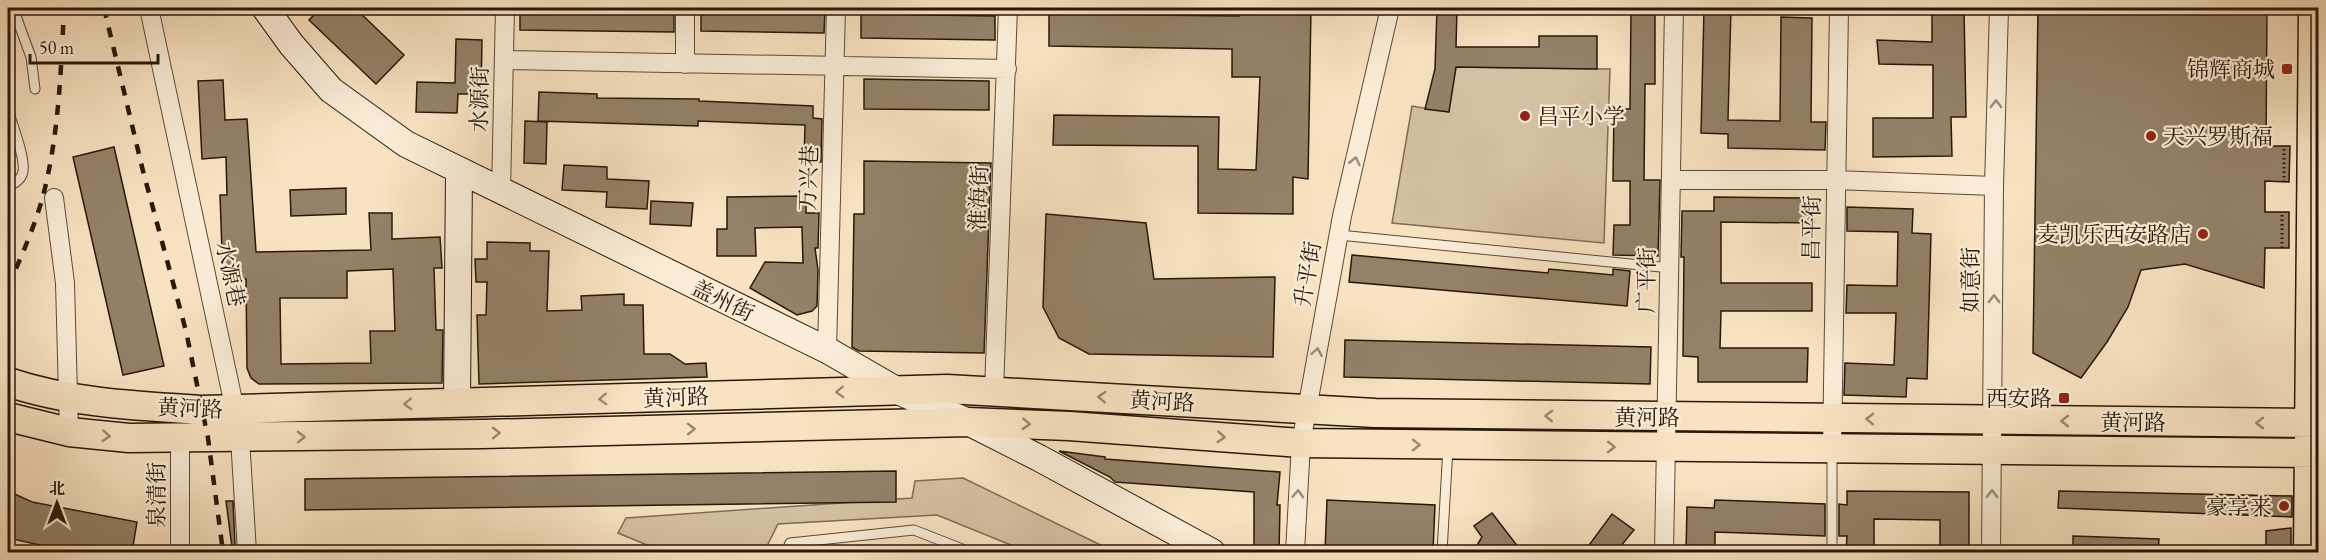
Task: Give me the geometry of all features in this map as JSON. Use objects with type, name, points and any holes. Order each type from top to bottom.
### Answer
[{"type":"main road","points":[[2308,552],[2314,453],[2313,8]]},
{"type":"main road","name":"黄河路","points":[[8,382],[67,397],[135,406],[235,410],[457,402],[898,391],[994,391],[1375,413],[2314,423]]},
{"type":"main road","name":"黄河路","points":[[8,417],[69,432],[129,438],[240,438],[968,422],[1069,426],[1301,443],[2314,453]]},
{"type":"street","name":"水源巷","points":[[149,8],[235,410],[240,438],[247,552]]},
{"type":"street","name":"盖州街","points":[[265,8],[291,44],[332,90],[406,144],[827,350],[898,391],[968,422],[1039,458],[1212,552]]},
{"type":"street","name":"水源街","points":[[501,192],[505,8]]},
{"type":"street","points":[[685,8],[685,64]]},
{"type":"street","name":"万兴巷","points":[[827,350],[836,8]]},
{"type":"street","name":"淮海街","points":[[994,391],[1008,8]]},
{"type":"street","name":"升平街","points":[[1295,552],[1301,443],[1339,235],[1390,8]]},
{"type":"street","name":"广平街","points":[[1664,552],[1674,8]]},
{"type":"street","name":"昌平街","points":[[1832,449],[1839,8]]},
{"type":"street","name":"如意街","points":[[1991,552],[1994,186],[1999,8]]},
{"type":"street","points":[[504,60],[1007,69]]},
{"type":"street","points":[[457,402],[459,171]]},
{"type":"street","points":[[1671,180],[1835,180],[1994,186]]},
{"type":"street","points":[[54,198],[65,283],[69,432]]},
{"type":"street","name":"泉清街","points":[[180,438],[180,552]]},
{"type":"lane","points":[[13,8],[31,57],[35,89]]},
{"type":"lane","points":[[8,110],[23,162],[23,174],[16,183],[8,187]]},
{"type":"lane","points":[[1339,235],[1671,268]]},
{"type":"lane","points":[[1442,552],[1448,446]]},
{"type":"lane","points":[[1832,449],[1832,552]]},
{"type":"lane","points":[[786,552],[790,543],[914,530],[970,552]]},
{"type":"path","points":[[2284,146],[2284,182]]},
{"type":"path","points":[[2282,212],[2282,249]]},
{"type":"shaded area","points":[[1456,67],[1610,69],[1604,243],[1392,223],[1412,106],[1448,112]]},
{"type":"shaded area","points":[[963,478],[1115,552],[1028,552],[937,515],[778,524],[764,552],[664,552],[618,533],[626,518],[912,498],[915,481]]},
{"type":"building","points":[[321,8],[355,8],[404,55],[376,84],[309,20]]},
{"type":"building","points":[[520,8],[674,8],[674,32],[520,30]]},
{"type":"building","points":[[701,8],[825,8],[824,33],[701,31]]},
{"type":"building","points":[[1239,8],[1311,8],[1308,179],[1293,177],[1293,214],[1198,213],[1198,146],[1053,145],[1054,115],[1219,117],[1218,169],[1256,170],[1260,77],[1232,77],[1232,49],[1049,46],[1049,14],[1239,16]]},
{"type":"building","points":[[1437,8],[1457,8],[1456,47],[1539,47],[1539,36],[1597,36],[1597,69],[1456,67],[1449,112],[1425,109],[1435,69]]},
{"type":"building","points":[[1704,8],[1731,8],[1728,120],[1780,121],[1781,17],[1812,18],[1811,122],[1826,122],[1825,150],[1728,148],[1728,134],[1701,133]]},
{"type":"building","points":[[1932,8],[1964,8],[1966,117],[1951,117],[1952,156],[1873,157],[1873,118],[1933,118],[1933,65],[1879,64],[1877,40],[1932,42]]},
{"type":"building","name":"天兴罗斯福","points":[[2038,8],[2267,8],[2266,146],[2290,146],[2289,182],[2265,181],[2265,212],[2289,212],[2289,248],[2265,248],[2264,288],[2185,264],[2141,270],[2128,307],[2107,342],[2081,378],[2033,353]]},
{"type":"building","points":[[1631,12],[1655,12],[1655,84],[1645,84],[1644,180],[1660,180],[1658,256],[1613,255],[1614,225],[1630,225],[1630,181],[1613,181],[1614,109],[1630,109]]},
{"type":"building","points":[[861,14],[995,16],[995,40],[861,38]]},
{"type":"building","points":[[456,39],[482,40],[481,94],[458,94],[457,113],[416,112],[417,82],[455,83]]},
{"type":"building","points":[[864,79],[989,81],[989,110],[864,109]]},
{"type":"building","points":[[223,80],[225,120],[247,119],[256,252],[371,250],[369,213],[392,213],[392,239],[440,237],[442,268],[434,268],[436,330],[443,330],[442,383],[259,384],[251,378],[247,368],[246,279],[223,280],[220,195],[227,195],[226,157],[202,159],[198,81]],"holes":[[[393,269],[395,331],[370,331],[371,363],[281,364],[280,298],[347,298],[347,271]]]},
{"type":"building","points":[[539,92],[597,94],[597,98],[699,99],[699,101],[813,106],[813,118],[822,119],[821,162],[804,162],[805,125],[698,121],[698,126],[538,121]]},
{"type":"building","points":[[525,121],[547,122],[546,164],[524,163]]},
{"type":"building","points":[[114,147],[164,366],[123,375],[73,157]]},
{"type":"building","points":[[864,161],[991,163],[984,353],[859,351],[852,347],[854,214],[864,214]]},
{"type":"building","points":[[564,165],[607,167],[607,179],[649,181],[647,209],[606,207],[607,192],[562,190]]},
{"type":"building","points":[[346,188],[346,214],[291,216],[290,190]]},
{"type":"building","points":[[806,196],[806,213],[819,213],[818,248],[815,248],[818,270],[817,306],[812,311],[797,315],[750,288],[765,262],[803,263],[802,227],[755,228],[756,256],[717,256],[717,229],[727,229],[727,197]]},
{"type":"building","points":[[1714,197],[1814,198],[1814,223],[1721,222],[1721,283],[1812,283],[1812,311],[1721,311],[1720,348],[1808,348],[1807,382],[1698,382],[1698,357],[1683,356],[1682,211],[1714,211]]},
{"type":"building","points":[[651,201],[693,203],[691,226],[650,224]]},
{"type":"building","points":[[1847,207],[1913,209],[1912,233],[1931,234],[1927,379],[1907,378],[1906,397],[1844,395],[1845,363],[1894,365],[1896,313],[1846,313],[1847,285],[1897,286],[1898,232],[1847,231]]},
{"type":"building","points":[[1046,214],[1146,223],[1154,279],[1275,277],[1273,357],[1089,354],[1059,338],[1043,307]]},
{"type":"building","points":[[487,242],[530,243],[530,251],[549,251],[547,311],[582,310],[581,296],[624,294],[624,305],[643,305],[644,354],[670,354],[685,364],[706,363],[707,377],[479,384],[477,315],[486,315],[487,282],[476,282],[475,259],[487,259]]},
{"type":"building","points":[[1352,255],[1548,273],[1549,269],[1613,275],[1613,269],[1630,271],[1627,306],[1349,282]]},
{"type":"building","points":[[1345,340],[1651,347],[1650,384],[1344,377]]},
{"type":"building","points":[[1059,451],[1105,457],[1105,459],[1280,472],[1277,505],[1280,505],[1279,552],[1266,552],[1266,549],[1254,547],[1254,492],[1115,482],[1110,477]]},
{"type":"building","points":[[896,471],[896,502],[305,510],[305,479]]},
{"type":"building","points":[[8,491],[32,502],[137,522],[132,552],[71,552],[8,538]]},
{"type":"building","points":[[1847,491],[1969,492],[1969,552],[1940,552],[1940,520],[1874,519],[1874,552],[1846,552],[1847,536],[1839,536],[1839,504],[1847,505]]},
{"type":"building","points":[[2059,491],[2292,496],[2292,517],[2058,508]]},
{"type":"building","points":[[1327,500],[1435,505],[1433,551],[1341,546],[1341,552],[1325,552]]},
{"type":"building","points":[[1715,500],[1825,504],[1825,536],[1715,532],[1715,552],[1686,552],[1687,507],[1714,508]]},
{"type":"building","points":[[226,501],[233,501],[235,546],[232,547]]},
{"type":"building","points":[[1492,513],[1522,552],[1473,552],[1482,537],[1474,526]]},
{"type":"building","points":[[1612,514],[1634,530],[1616,552],[1584,552]]},
{"type":"building","points":[[2291,528],[2291,552],[2266,552],[2266,531]]},
{"type":"building","points":[[2073,536],[2159,539],[2158,552],[2073,551]]},
{"type":"railway","points":[[8,287],[37,216],[49,169],[59,100],[64,8]]},
{"type":"railway","points":[[104,8],[143,171],[186,331],[208,438],[223,552]]},
{"type":"place","name":"锦辉商城","points":[[2287,69]]},
{"type":"place","name":"昌平小学","points":[[1525,116]]},
{"type":"place","name":"天兴罗斯福","points":[[2151,136]]},
{"type":"place","name":"麦凯乐西安路店","points":[[2203,234]]},
{"type":"place","name":"西安路","points":[[2064,398]]},
{"type":"place","name":"豪享来","points":[[2284,506]]}]
